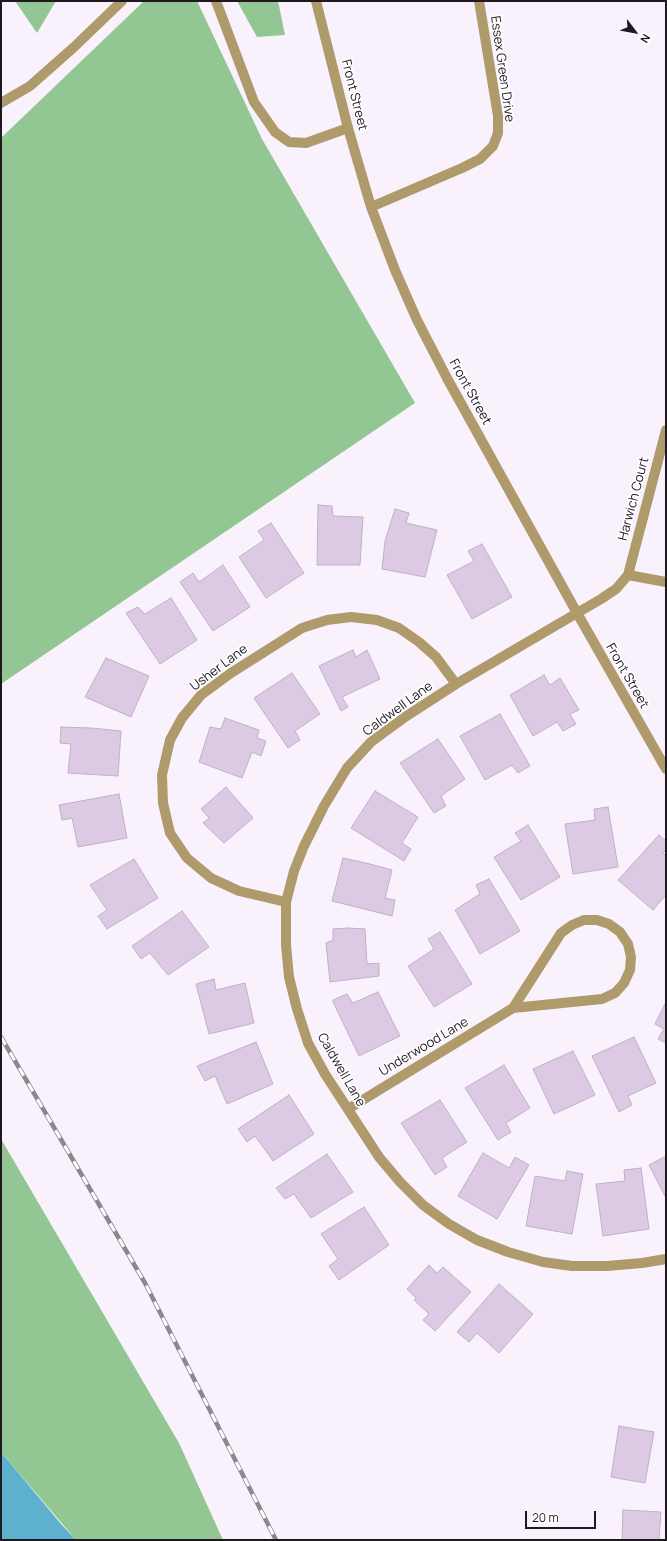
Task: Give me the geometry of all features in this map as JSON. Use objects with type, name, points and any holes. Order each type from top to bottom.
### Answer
[{"type":"street","points":[[1,103],[30,86],[122,1]]},
{"type":"street","points":[[216,1],[254,102],[275,132],[289,142],[306,143],[348,128]]},
{"type":"street","name":"Front Street","points":[[316,1],[348,128],[371,206],[395,270],[417,320],[577,613],[662,755],[666,769]]},
{"type":"street","name":"Essex Green Drive","points":[[371,206],[462,168],[480,159],[493,146],[498,133],[498,116],[479,1]]},
{"type":"street","name":"Harwich Court","points":[[577,613],[616,588],[628,574],[666,430]]},
{"type":"street","points":[[628,574],[666,582]]},
{"type":"street","name":"Caldwell Lane","points":[[577,613],[456,684],[405,717],[377,738],[347,768],[324,806],[304,846],[294,871],[286,902],[286,945],[289,977],[308,1043],[325,1074],[379,1157],[423,1205],[449,1224],[477,1240],[508,1252],[543,1262],[572,1266],[607,1266],[666,1259]]},
{"type":"street","name":"Usher Lane","points":[[286,902],[239,891],[211,878],[187,858],[170,833],[163,803],[162,774],[170,740],[182,718],[201,696],[231,673],[302,628],[327,620],[351,616],[377,620],[399,628],[420,642],[436,657],[456,684]]},
{"type":"street","name":"Underwood Lane","points":[[348,1109],[513,1008],[602,999],[615,993],[624,983],[630,970],[631,957],[628,944],[620,932],[609,924],[597,920],[584,920],[572,925],[561,933],[513,1008]]},
{"type":"green space","points":[[15,1],[56,1],[37,33]]},
{"type":"green space","points":[[144,1],[197,1],[262,139],[415,403],[1,684],[1,138]]},
{"type":"green space","points":[[237,1],[278,1],[285,35],[257,37]]},
{"type":"green space","points":[[1,1139],[179,1443],[223,1540],[76,1540],[1,1452]]},
{"type":"water","points":[[1,1452],[61,1524],[76,1540],[1,1540]]},
{"type":"building","points":[[318,505],[332,506],[333,516],[363,517],[360,565],[317,565]]},
{"type":"building","points":[[395,509],[409,513],[406,523],[437,530],[425,577],[382,569],[385,541]]},
{"type":"building","points":[[271,523],[304,573],[266,598],[239,557],[264,540],[258,531]]},
{"type":"building","points":[[482,544],[512,597],[472,619],[447,575],[474,561],[468,551]]},
{"type":"building","points":[[223,565],[250,607],[213,631],[180,582],[193,573],[199,582]]},
{"type":"building","points":[[171,598],[197,640],[160,664],[126,613],[138,607],[145,614]]},
{"type":"building","points":[[353,650],[356,657],[367,650],[380,679],[342,697],[348,707],[341,711],[319,666]]},
{"type":"building","points":[[106,658],[149,676],[131,717],[85,697]]},
{"type":"building","points":[[292,673],[320,714],[295,731],[300,740],[288,748],[254,698]]},
{"type":"building","points":[[544,675],[550,685],[560,678],[579,710],[570,714],[576,724],[563,731],[557,722],[533,736],[510,695]]},
{"type":"building","points":[[500,714],[530,766],[518,773],[512,765],[485,780],[460,736]]},
{"type":"building","points":[[225,718],[259,730],[257,738],[266,741],[261,756],[252,752],[242,778],[199,762],[210,727],[221,729]]},
{"type":"building","points":[[61,727],[121,731],[118,776],[68,773],[71,744],[60,743]]},
{"type":"building","points":[[438,739],[465,779],[441,796],[446,806],[434,813],[400,763]]},
{"type":"building","points":[[226,787],[253,818],[224,843],[203,823],[209,818],[201,809]]},
{"type":"building","points":[[375,791],[418,817],[402,843],[411,849],[404,861],[351,828]]},
{"type":"building","points":[[119,794],[127,838],[78,847],[72,818],[62,820],[59,805]]},
{"type":"building","points":[[608,807],[618,867],[573,874],[565,824],[595,820],[594,809]]},
{"type":"building","points":[[528,825],[560,877],[521,900],[494,857],[521,841],[515,833]]},
{"type":"building","points":[[659,835],[666,841],[666,850],[663,853],[666,856],[666,895],[653,910],[618,880]]},
{"type":"building","points":[[343,858],[392,870],[385,898],[395,900],[392,916],[332,901]]},
{"type":"building","points":[[134,859],[158,898],[107,929],[98,916],[107,910],[90,885]]},
{"type":"building","points":[[489,879],[520,931],[480,954],[455,910],[480,894],[476,885]]},
{"type":"building","points":[[182,911],[209,947],[168,975],[150,953],[141,959],[132,946]]},
{"type":"building","points":[[333,929],[365,929],[367,964],[379,963],[379,976],[330,982],[326,943],[333,940]]},
{"type":"building","points":[[440,932],[472,984],[434,1007],[408,966],[434,949],[428,939]]},
{"type":"building","points":[[214,979],[216,990],[245,983],[254,1023],[209,1034],[196,984]]},
{"type":"building","points":[[378,992],[400,1036],[359,1056],[333,1000],[347,994],[353,1003]]},
{"type":"building","points":[[666,1002],[666,1043],[658,1039],[664,1029],[655,1024]]},
{"type":"building","points":[[634,1037],[656,1083],[628,1096],[632,1105],[619,1112],[592,1056]]},
{"type":"building","points":[[256,1042],[273,1084],[227,1104],[215,1076],[205,1081],[197,1066]]},
{"type":"building","points":[[573,1051],[595,1095],[554,1114],[533,1069]]},
{"type":"building","points":[[504,1065],[530,1108],[506,1123],[511,1132],[498,1140],[465,1088]]},
{"type":"building","points":[[289,1095],[314,1134],[273,1161],[255,1136],[247,1142],[238,1129]]},
{"type":"building","points":[[440,1100],[467,1142],[442,1158],[447,1167],[435,1175],[401,1123]]},
{"type":"building","points":[[483,1153],[509,1168],[515,1157],[529,1165],[497,1219],[458,1196]]},
{"type":"building","points":[[327,1154],[353,1192],[311,1218],[294,1194],[285,1199],[276,1188]]},
{"type":"building","points":[[664,1157],[666,1161],[666,1198],[649,1165]]},
{"type":"building","points":[[641,1168],[649,1229],[603,1236],[596,1184],[625,1181],[624,1170]]},
{"type":"building","points":[[567,1171],[583,1174],[572,1234],[526,1226],[535,1176],[565,1181]]},
{"type":"building","points":[[364,1207],[389,1245],[339,1280],[329,1266],[338,1259],[321,1234]]},
{"type":"building","points":[[429,1265],[437,1273],[443,1267],[471,1292],[435,1331],[423,1320],[429,1314],[414,1300],[416,1298],[407,1289]]},
{"type":"building","points":[[499,1284],[533,1314],[499,1353],[477,1333],[469,1342],[457,1332]]},
{"type":"building","points":[[619,1426],[654,1432],[645,1483],[611,1477]]},
{"type":"building","points":[[623,1510],[661,1512],[659,1540],[622,1540]]},
{"type":"railway","points":[[1,1037],[145,1283],[276,1540]]}]
